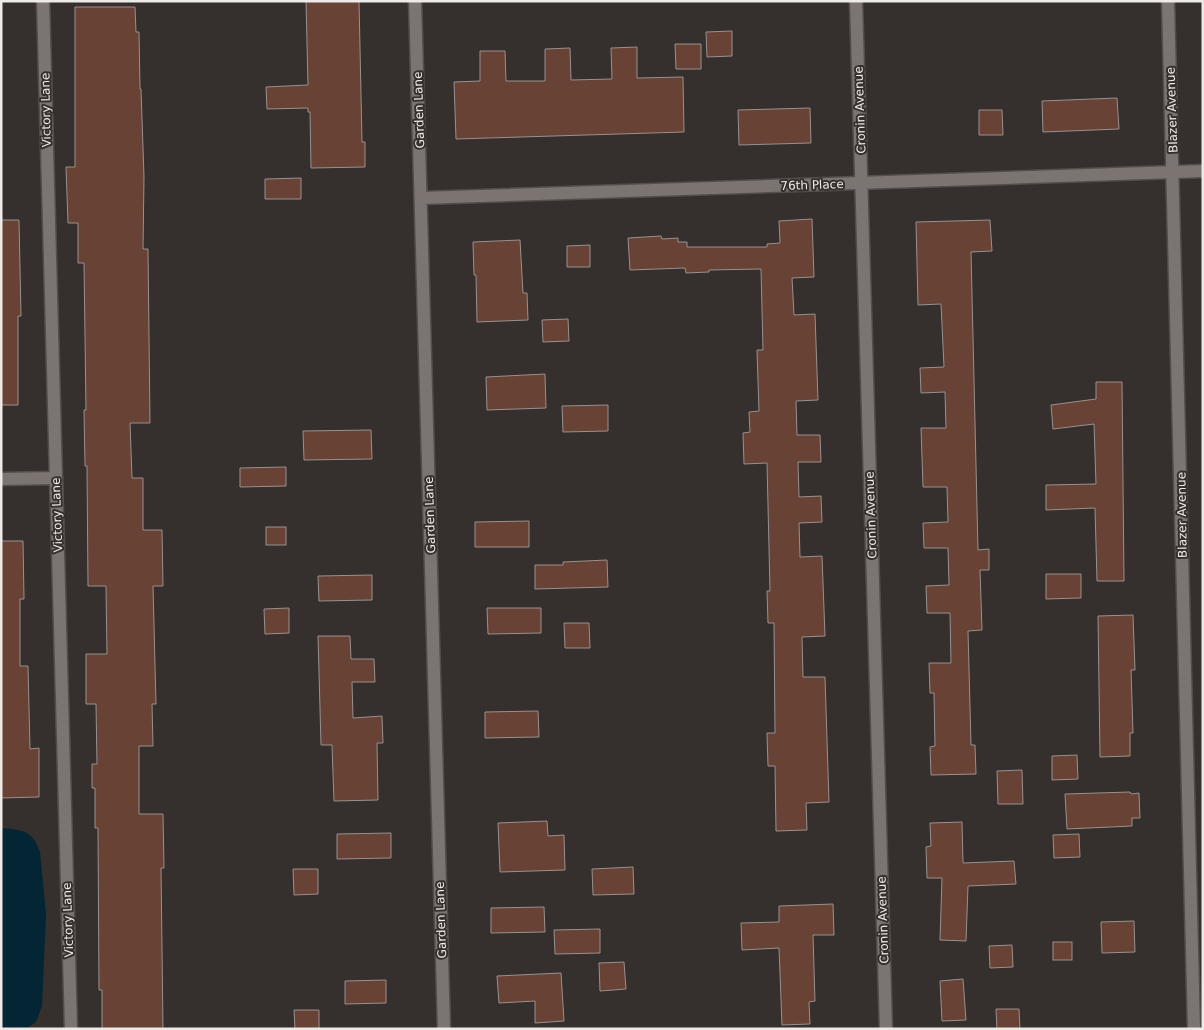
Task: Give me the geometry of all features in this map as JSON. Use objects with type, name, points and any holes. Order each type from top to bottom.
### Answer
[{"type":"street","name":"Victory Lane","points":[[44,1],[71,1029]]},
{"type":"street","name":"Garden Lane","points":[[415,1],[444,1029]]},
{"type":"street","name":"Cronin Avenue","points":[[856,1],[886,1029]]},
{"type":"street","name":"Blazer Avenue","points":[[1168,1],[1194,1029]]},
{"type":"street","name":"76th Place","points":[[422,198],[1203,171]]},
{"type":"street","points":[[1,479],[56,478]]},
{"type":"water","points":[[1,828],[26,832],[34,839],[40,852],[46,914],[42,1006],[36,1022],[26,1029],[1,1029]]},
{"type":"building","points":[[306,1],[359,1],[362,142],[365,142],[365,167],[311,168],[310,112],[308,112],[308,108],[267,109],[266,87],[308,85]]},
{"type":"building","points":[[75,7],[135,7],[136,32],[139,32],[144,177],[143,249],[148,249],[150,423],[130,423],[132,478],[143,478],[143,530],[162,530],[163,586],[153,586],[156,704],[152,704],[153,746],[139,746],[139,814],[163,814],[164,868],[161,868],[163,1029],[102,1029],[102,990],[99,990],[98,828],[95,828],[95,788],[92,788],[92,764],[97,764],[96,704],[86,704],[86,654],[107,654],[106,586],[88,586],[87,466],[85,466],[84,410],[86,410],[84,263],[78,263],[78,223],[68,223],[66,167],[75,167]]},
{"type":"building","points":[[732,31],[732,56],[707,57],[706,32]]},
{"type":"building","points":[[675,44],[701,44],[701,69],[676,69]]},
{"type":"building","points":[[637,47],[637,78],[683,77],[684,132],[456,139],[454,82],[480,81],[480,51],[505,51],[506,81],[545,81],[545,49],[570,48],[571,80],[612,79],[611,48]]},
{"type":"building","points":[[1117,98],[1119,129],[1043,132],[1042,101]]},
{"type":"building","points":[[810,108],[811,143],[739,145],[738,110]]},
{"type":"building","points":[[979,110],[1002,110],[1003,135],[979,135]]},
{"type":"building","points":[[301,178],[301,199],[265,199],[265,179]]},
{"type":"building","points":[[812,219],[814,277],[792,278],[794,315],[815,314],[818,400],[796,401],[797,435],[820,435],[821,462],[798,462],[799,497],[821,496],[822,522],[799,523],[800,557],[822,556],[825,636],[802,637],[803,677],[825,677],[829,802],[806,803],[807,830],[776,831],[775,766],[768,766],[767,733],[775,733],[774,623],[768,623],[767,591],[770,591],[767,463],[744,464],[743,433],[750,432],[749,412],[759,411],[757,350],[763,350],[761,269],[709,270],[709,272],[686,273],[685,268],[630,270],[628,238],[661,236],[662,239],[678,238],[678,242],[687,242],[687,247],[767,247],[767,244],[780,243],[779,221]]},
{"type":"building","points":[[1,220],[19,220],[21,316],[18,316],[18,405],[1,405]]},
{"type":"building","points":[[990,220],[992,251],[971,252],[978,550],[989,549],[989,570],[980,570],[982,630],[968,631],[971,745],[975,745],[976,774],[931,775],[930,747],[935,746],[934,693],[930,693],[929,663],[951,663],[950,613],[927,613],[926,586],[949,585],[948,548],[924,548],[923,523],[948,522],[947,487],[923,487],[921,428],[946,428],[945,392],[921,393],[920,368],[944,367],[941,304],[918,305],[916,222]]},
{"type":"building","points":[[520,240],[523,293],[527,293],[528,320],[477,322],[473,242]]},
{"type":"building","points":[[590,245],[590,267],[567,267],[567,246]]},
{"type":"building","points":[[568,319],[569,341],[543,342],[542,320]]},
{"type":"building","points":[[545,374],[546,408],[487,410],[486,377]]},
{"type":"building","points":[[1096,382],[1122,382],[1124,581],[1097,581],[1095,508],[1046,510],[1046,485],[1096,484],[1094,424],[1053,429],[1051,405],[1096,399]]},
{"type":"building","points":[[608,405],[608,431],[563,432],[562,406]]},
{"type":"building","points":[[371,430],[372,459],[304,460],[303,431]]},
{"type":"building","points":[[286,467],[286,486],[240,487],[240,468]]},
{"type":"building","points":[[529,521],[529,547],[475,547],[475,522]]},
{"type":"building","points":[[266,527],[286,527],[286,545],[266,545]]},
{"type":"building","points":[[1,541],[23,541],[24,599],[20,599],[20,666],[28,666],[30,749],[39,748],[39,797],[1,798]]},
{"type":"building","points":[[607,560],[608,587],[535,589],[535,565],[563,565],[563,562]]},
{"type":"building","points":[[1046,574],[1081,574],[1081,598],[1046,599]]},
{"type":"building","points":[[372,575],[372,600],[319,601],[318,576]]},
{"type":"building","points":[[289,608],[289,633],[265,634],[264,609]]},
{"type":"building","points":[[487,608],[541,608],[541,633],[488,634]]},
{"type":"building","points":[[1133,615],[1135,670],[1131,670],[1133,733],[1130,733],[1130,756],[1100,757],[1098,616]]},
{"type":"building","points":[[564,623],[589,623],[590,648],[565,648]]},
{"type":"building","points":[[318,636],[350,636],[351,659],[374,659],[375,682],[352,682],[353,718],[382,716],[383,743],[377,743],[378,800],[334,801],[332,745],[321,745]]},
{"type":"building","points":[[538,711],[539,737],[485,738],[485,712]]},
{"type":"building","points":[[1077,755],[1078,779],[1052,780],[1052,756]]},
{"type":"building","points":[[1022,770],[1023,804],[998,804],[997,771]]},
{"type":"building","points":[[1130,792],[1131,794],[1139,793],[1140,818],[1132,818],[1132,826],[1067,829],[1065,794]]},
{"type":"building","points":[[547,821],[548,836],[564,835],[565,870],[500,872],[498,823]]},
{"type":"building","points":[[962,822],[963,863],[1014,861],[1016,884],[968,886],[966,941],[940,940],[942,878],[927,878],[926,847],[931,846],[930,823]]},
{"type":"building","points":[[391,833],[391,858],[337,859],[337,834]]},
{"type":"building","points":[[1079,834],[1080,857],[1054,858],[1053,835]]},
{"type":"building","points":[[633,867],[634,894],[593,895],[592,869]]},
{"type":"building","points":[[293,869],[318,869],[318,894],[294,895]]},
{"type":"building","points":[[833,904],[834,935],[813,935],[815,1001],[809,1002],[810,1024],[782,1025],[779,948],[742,950],[741,923],[779,922],[779,906]]},
{"type":"building","points":[[544,907],[545,932],[491,933],[491,908]]},
{"type":"building","points":[[1134,921],[1135,952],[1102,953],[1101,922]]},
{"type":"building","points":[[600,929],[600,953],[555,954],[554,930]]},
{"type":"building","points":[[1053,942],[1072,942],[1072,960],[1053,960]]},
{"type":"building","points":[[1012,945],[1013,967],[990,968],[989,946]]},
{"type":"building","points":[[624,962],[626,989],[600,991],[599,963]]},
{"type":"building","points":[[561,973],[564,1021],[535,1023],[535,1001],[499,1003],[497,976]]},
{"type":"building","points":[[963,979],[966,1020],[942,1021],[940,981]]},
{"type":"building","points":[[386,980],[386,1003],[345,1004],[345,981]]},
{"type":"building","points":[[996,1009],[1019,1009],[1020,1029],[997,1029]]},
{"type":"building","points":[[294,1010],[319,1010],[319,1029],[295,1029]]}]
